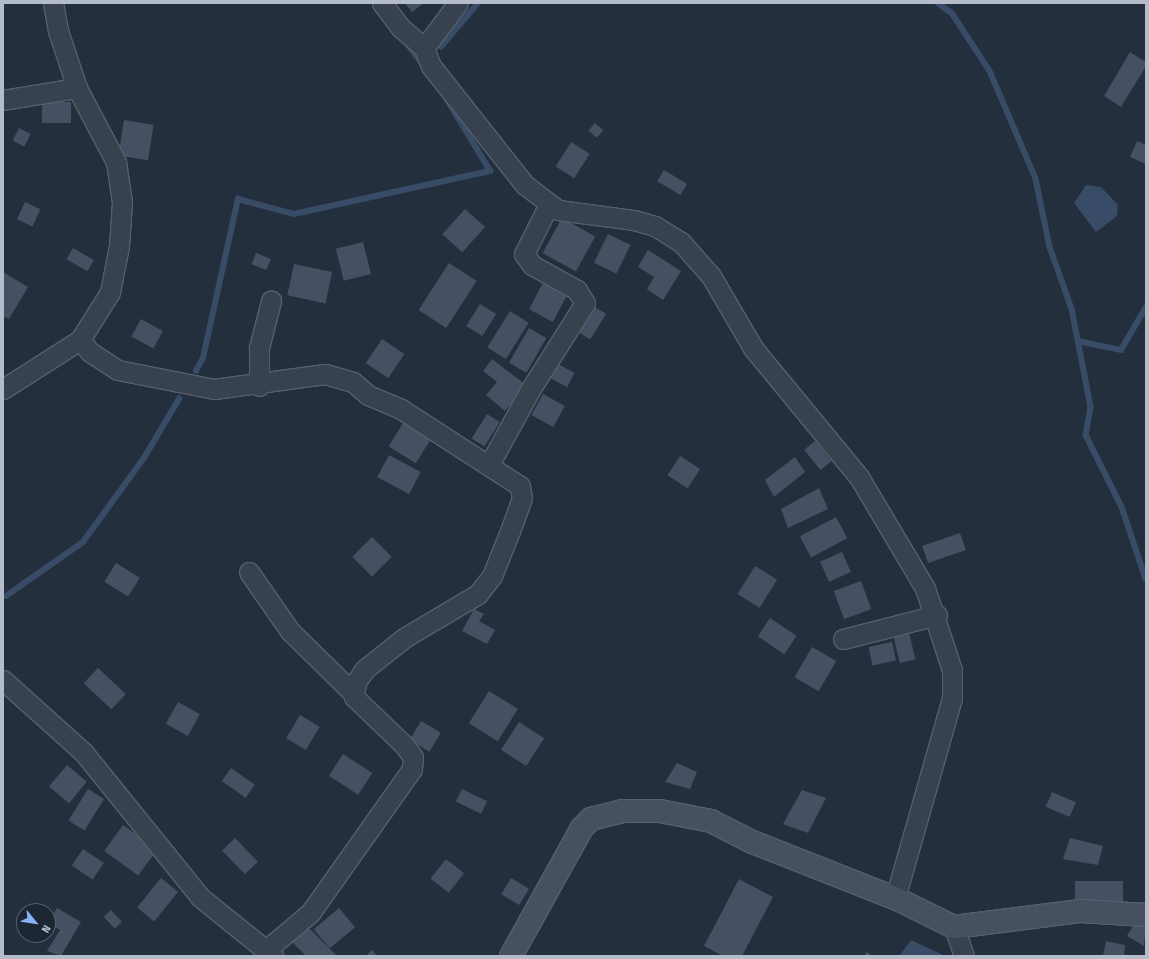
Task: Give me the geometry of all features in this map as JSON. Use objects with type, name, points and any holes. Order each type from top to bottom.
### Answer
[{"type":"main road","points":[[511,956],[582,828],[606,813],[660,811],[711,821],[750,841],[895,898],[954,927],[985,920],[1080,911],[1146,915]]},
{"type":"street","points":[[3,389],[80,340],[110,292],[122,202],[116,162],[77,88],[58,30],[54,3]]},
{"type":"street","points":[[382,3],[401,28],[424,48],[431,66],[525,185],[548,206],[634,220],[655,226],[681,242],[711,276],[753,348],[859,477],[909,559],[936,615],[952,670],[952,698],[895,898]]},
{"type":"street","points":[[424,48],[458,3]]},
{"type":"street","points":[[3,100],[77,88]]},
{"type":"street","points":[[489,465],[530,390],[585,303],[577,290],[532,265],[524,254],[548,206]]},
{"type":"street","points":[[259,386],[259,348],[272,301]]},
{"type":"street","points":[[80,340],[90,352],[118,370],[214,389],[259,386],[325,374],[353,382],[368,395],[401,409],[520,486],[522,498],[492,576],[469,603],[404,638],[365,668],[352,692]]},
{"type":"street","points":[[3,680],[84,753],[200,897],[269,953],[310,913],[412,769],[414,762],[404,744],[290,631],[249,572]]},
{"type":"street","points":[[843,638],[936,615]]},
{"type":"street","points":[[954,927],[964,956]]},
{"type":"water","points":[[1086,185],[1101,187],[1118,205],[1117,216],[1096,232],[1074,203]]},
{"type":"water","points":[[911,940],[945,956],[899,956]]},
{"type":"building","points":[[405,3],[424,3],[412,12]]},
{"type":"building","points":[[1130,52],[1146,62],[1146,66],[1121,107],[1104,96]]},
{"type":"building","points":[[42,102],[71,102],[71,123],[42,123]]},
{"type":"building","points":[[124,120],[154,125],[148,160],[118,156]]},
{"type":"building","points":[[595,123],[603,130],[597,138],[588,131]]},
{"type":"building","points":[[19,128],[31,134],[24,146],[13,140]]},
{"type":"building","points":[[1137,141],[1146,145],[1146,164],[1130,157]]},
{"type":"building","points":[[571,142],[590,154],[574,178],[556,167]]},
{"type":"building","points":[[664,170],[687,184],[680,195],[657,181]]},
{"type":"building","points":[[25,202],[40,209],[32,226],[17,219]]},
{"type":"building","points":[[465,209],[485,227],[462,252],[442,234]]},
{"type":"building","points":[[562,218],[595,236],[576,271],[543,253]]},
{"type":"building","points":[[608,234],[630,245],[616,274],[594,263]]},
{"type":"building","points":[[363,242],[371,274],[344,281],[336,249]]},
{"type":"building","points":[[73,248],[94,260],[87,271],[67,259]]},
{"type":"building","points":[[648,250],[681,271],[663,300],[647,289],[654,277],[638,267]]},
{"type":"building","points":[[256,253],[271,259],[266,270],[252,264]]},
{"type":"building","points":[[449,263],[477,281],[446,328],[419,310]]},
{"type":"building","points":[[294,264],[332,272],[325,303],[287,295]]},
{"type":"building","points":[[3,272],[28,287],[9,319],[3,316]]},
{"type":"building","points":[[544,281],[568,294],[553,322],[529,309]]},
{"type":"building","points":[[480,304],[496,314],[482,336],[466,326]]},
{"type":"building","points":[[590,304],[606,314],[590,340],[574,329]]},
{"type":"building","points":[[510,311],[529,323],[506,359],[487,347]]},
{"type":"building","points":[[141,319],[163,331],[153,349],[131,336]]},
{"type":"building","points":[[529,328],[546,338],[526,373],[509,363]]},
{"type":"building","points":[[382,339],[404,354],[388,378],[366,363]]},
{"type":"building","points":[[492,359],[526,385],[505,411],[486,395],[497,382],[483,371]]},
{"type":"building","points":[[556,363],[575,373],[567,387],[548,377]]},
{"type":"building","points":[[543,394],[565,406],[553,427],[531,415]]},
{"type":"building","points":[[487,414],[500,422],[484,447],[472,439]]},
{"type":"building","points":[[405,420],[432,437],[416,463],[389,446]]},
{"type":"building","points":[[815,441],[831,461],[820,470],[804,450]]},
{"type":"building","points":[[389,455],[421,472],[409,494],[377,477]]},
{"type":"building","points":[[680,456],[700,469],[688,488],[667,475]]},
{"type":"building","points":[[795,457],[805,472],[774,497],[765,480]]},
{"type":"building","points":[[819,488],[828,509],[788,528],[781,509]]},
{"type":"building","points":[[836,517],[847,538],[811,557],[800,536]]},
{"type":"building","points":[[960,533],[966,550],[928,563],[922,546]]},
{"type":"building","points":[[372,537],[392,557],[372,577],[352,557]]},
{"type":"building","points":[[842,552],[851,572],[829,582],[820,562]]},
{"type":"building","points":[[116,563],[140,578],[128,596],[104,582]]},
{"type":"building","points":[[755,566],[777,580],[760,608],[738,594]]},
{"type":"building","points":[[861,581],[871,609],[844,619],[834,591]]},
{"type":"building","points":[[474,609],[484,614],[479,621],[495,630],[487,644],[462,631]]},
{"type":"building","points":[[770,618],[797,636],[784,654],[758,636]]},
{"type":"building","points":[[909,632],[915,659],[900,663],[893,636]]},
{"type":"building","points":[[892,642],[896,661],[872,666],[869,647]]},
{"type":"building","points":[[812,647],[836,661],[819,691],[794,677]]},
{"type":"building","points":[[98,668],[126,694],[111,709],[84,683]]},
{"type":"building","points":[[489,691],[518,709],[498,741],[469,723]]},
{"type":"building","points":[[178,702],[200,714],[188,736],[166,724]]},
{"type":"building","points":[[300,715],[320,727],[306,750],[286,738]]},
{"type":"building","points":[[421,721],[441,733],[429,752],[410,740]]},
{"type":"building","points":[[519,722],[544,738],[526,766],[501,750]]},
{"type":"building","points":[[343,754],[372,773],[358,795],[329,776]]},
{"type":"building","points":[[677,763],[697,772],[690,789],[665,782]]},
{"type":"building","points":[[67,765],[87,782],[69,803],[49,786]]},
{"type":"building","points":[[231,768],[255,785],[246,798],[222,781]]},
{"type":"building","points":[[88,789],[104,799],[85,830],[68,820]]},
{"type":"building","points":[[462,789],[487,801],[481,814],[456,802]]},
{"type":"building","points":[[802,790],[826,798],[808,833],[783,824]]},
{"type":"building","points":[[1052,792],[1076,802],[1070,817],[1046,807]]},
{"type":"building","points":[[123,825],[157,850],[138,876],[104,851]]},
{"type":"building","points":[[235,838],[258,862],[245,874],[222,851]]},
{"type":"building","points":[[1070,838],[1103,846],[1098,865],[1063,859]]},
{"type":"building","points":[[83,849],[104,863],[93,880],[72,866]]},
{"type":"building","points":[[446,859],[464,873],[449,893],[431,879]]},
{"type":"building","points":[[161,878],[178,892],[154,921],[137,908]]},
{"type":"building","points":[[511,878],[529,889],[519,905],[501,894]]},
{"type":"building","points":[[739,879],[773,897],[742,956],[723,956],[704,946]]},
{"type":"building","points":[[1075,881],[1123,881],[1123,904],[1075,904]]},
{"type":"building","points":[[57,908],[81,922],[61,956],[47,951],[52,943],[56,943],[56,936],[60,930],[56,928]]},
{"type":"building","points":[[339,908],[355,927],[330,948],[314,929]]},
{"type":"building","points":[[111,910],[122,922],[115,929],[104,917]]},
{"type":"building","points":[[1139,916],[1146,920],[1144,946],[1127,936]]},
{"type":"building","points":[[307,926],[337,956],[306,956],[291,941]]},
{"type":"building","points":[[1106,941],[1125,945],[1124,954],[1130,956],[1103,956]]},
{"type":"building","points":[[372,950],[377,956],[366,956]]},
{"type":"building","points":[[867,952],[873,956],[864,956]]},
{"type":"waterway","points":[[441,47],[478,3]]},
{"type":"waterway","points":[[938,3],[952,13],[990,71],[1036,179],[1050,247],[1072,309],[1091,407],[1086,435],[1122,507],[1146,579]]},
{"type":"waterway","points":[[407,43],[422,64]]},
{"type":"waterway","points":[[196,371],[203,358],[238,199],[294,214],[490,171],[447,100]]},
{"type":"waterway","points":[[1078,341],[1121,350],[1146,307]]},
{"type":"waterway","points":[[6,596],[83,542],[144,458],[179,399]]}]
